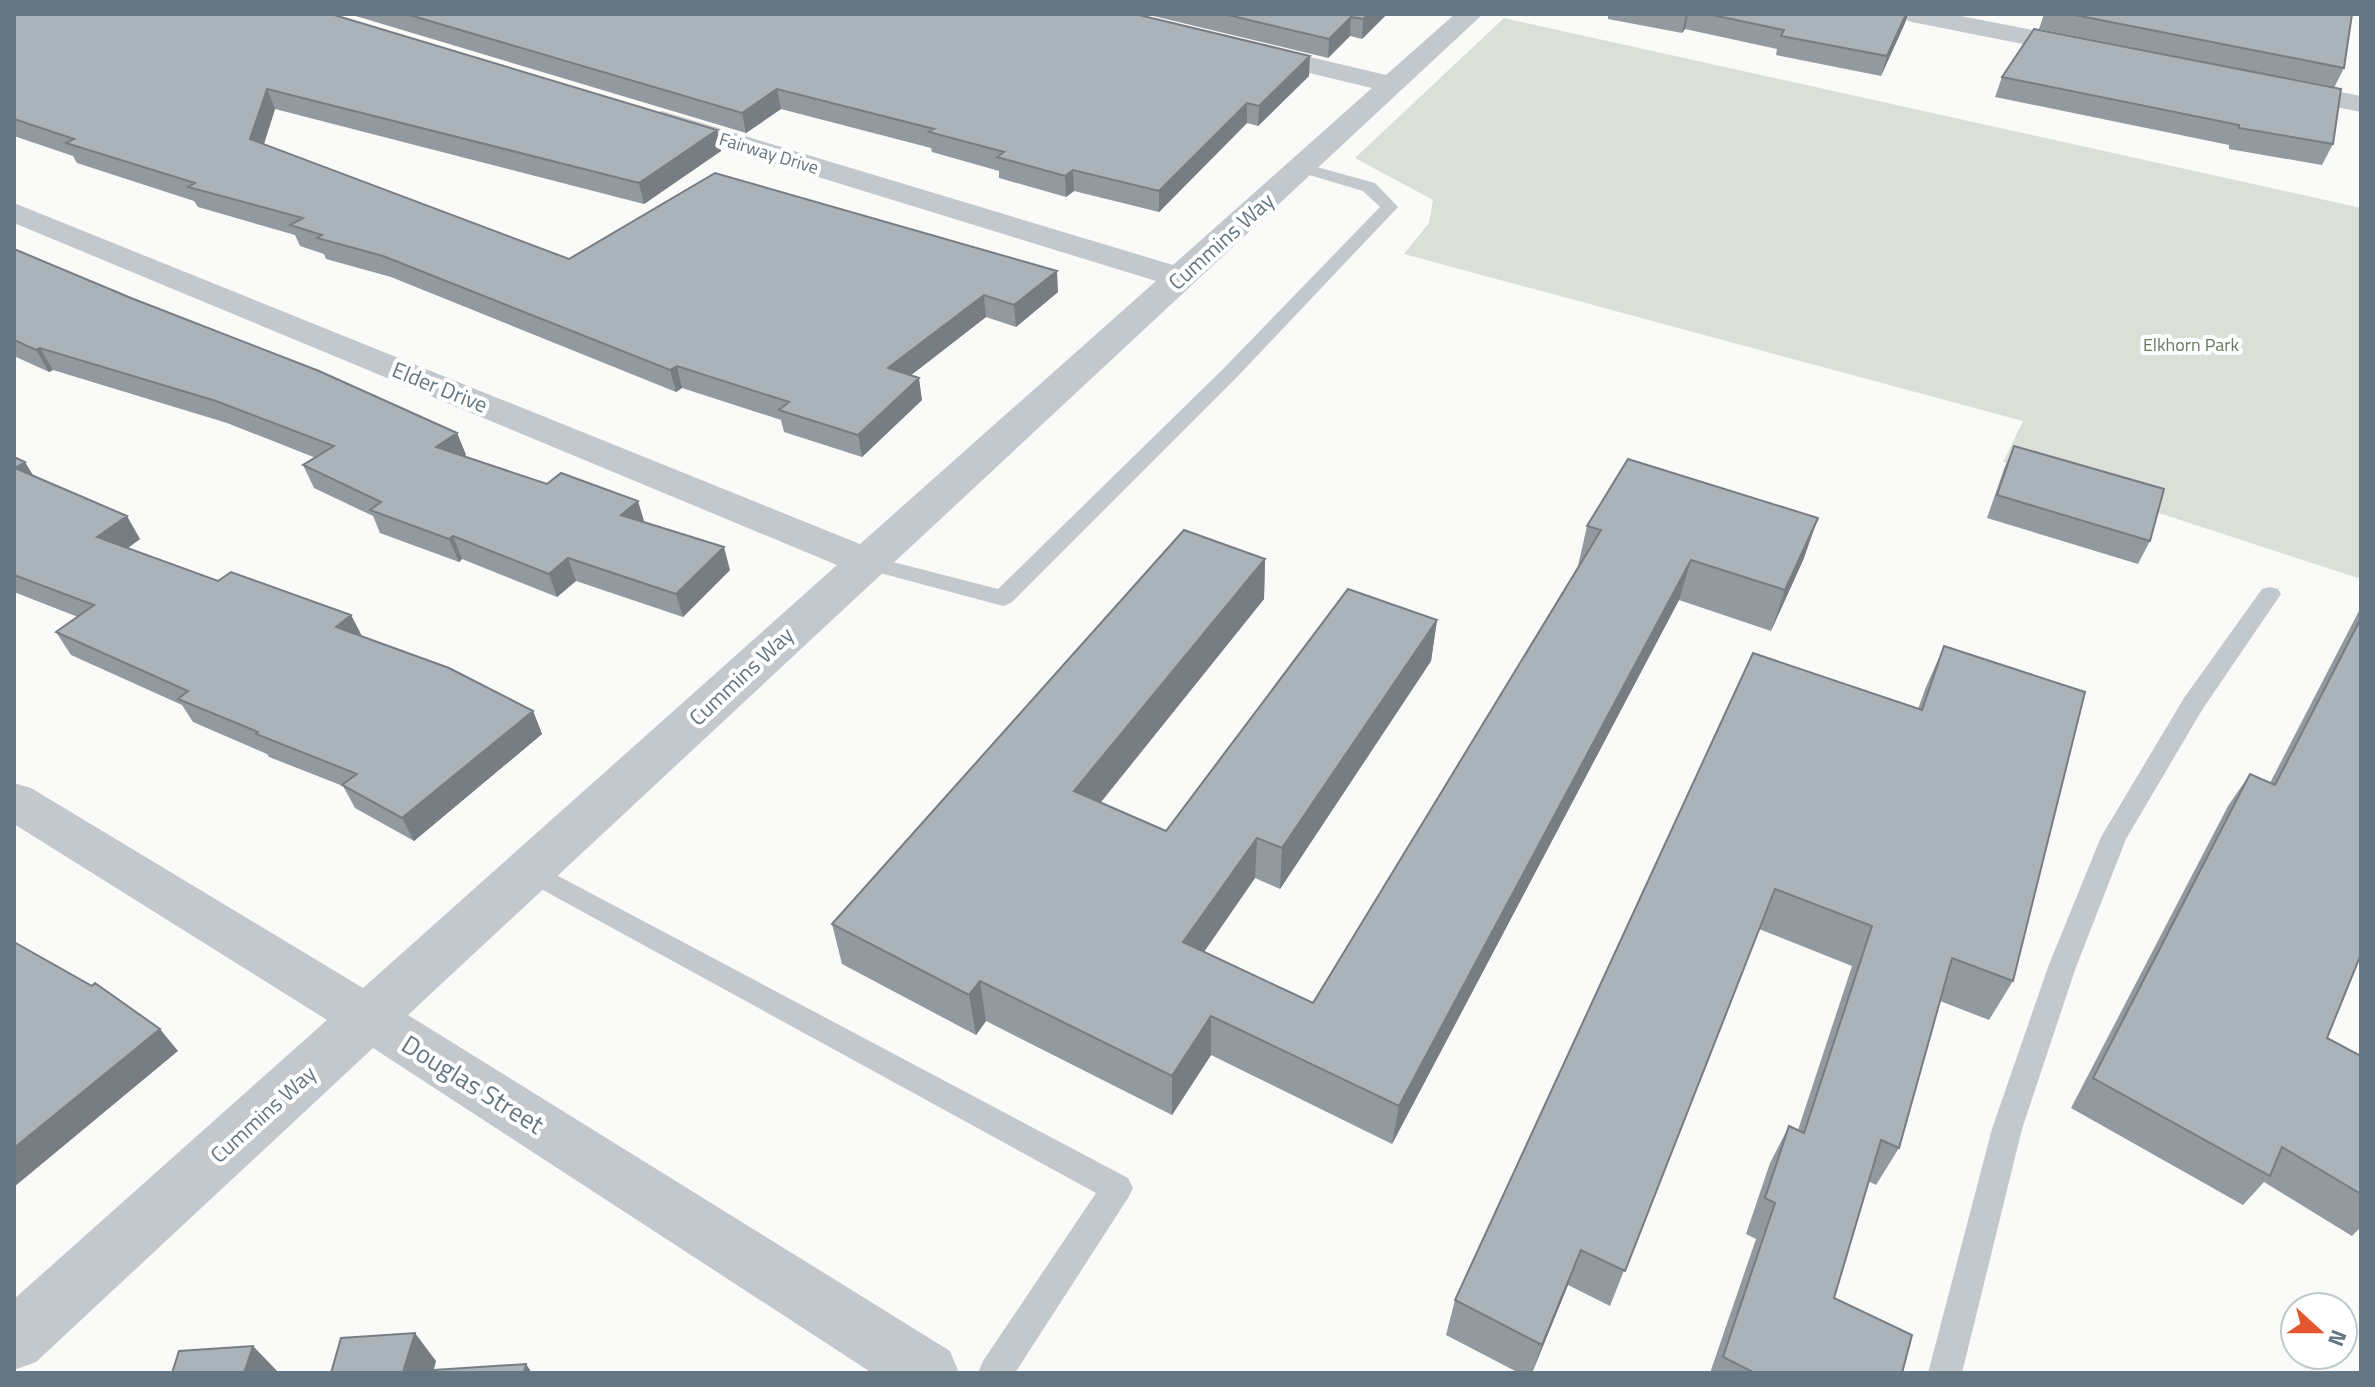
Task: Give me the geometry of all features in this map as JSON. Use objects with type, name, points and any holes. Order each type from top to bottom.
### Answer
[{"type":"street","name":"Cummins Way","points":[[14,1340],[1470,14]]},
{"type":"street","points":[[1912,14],[1968,19],[2118,55]]},
{"type":"street","points":[[1223,44],[1393,85]]},
{"type":"street","points":[[2255,83],[2361,104]]},
{"type":"street","name":"Fairway Drive","points":[[632,111],[1180,278]]},
{"type":"street","name":"Elder Drive","points":[[14,212],[866,562]]},
{"type":"street","name":"Douglas Street","points":[[14,801],[369,1018],[928,1373]]},
{"type":"lane","points":[[866,562],[1003,598],[1231,372],[1390,207],[1369,187],[1302,168]]},
{"type":"lane","points":[[1945,1373],[2007,1129],[2062,967],[2114,837],[2193,704],[2270,594]]},
{"type":"lane","points":[[530,871],[1117,1188],[995,1373]]},
{"type":"green space","name":"Elkhorn Park","points":[[1504,18],[2361,208],[2361,579],[2003,462],[2023,421],[1404,254],[1429,223],[1433,200],[1355,158]]},
{"type":"building","points":[[14,14],[331,14],[717,130],[639,183],[267,89],[250,139],[569,259],[715,173],[1057,271],[1014,305],[984,295],[888,368],[919,378],[858,435],[779,410],[789,402],[677,366],[670,370],[383,256],[317,238],[322,235],[290,225],[303,218],[188,187],[195,183],[66,143],[74,139],[14,119]]},
{"type":"building","points":[[406,14],[1135,14],[1310,56],[1259,106],[1247,103],[1159,191],[1073,170],[1065,176],[997,157],[1004,152],[929,132],[934,129],[777,89],[742,113]]},
{"type":"building","points":[[1224,14],[1369,14],[1363,19],[1351,17],[1329,39]]},
{"type":"building","points":[[1708,14],[1906,14],[1887,56],[1781,36],[1784,30]]},
{"type":"building","points":[[2070,14],[2352,14],[2344,68]]},
{"type":"building","points":[[2034,29],[2341,89],[2333,144],[2239,128],[2239,125],[2002,77]]},
{"type":"building","points":[[14,249],[319,371],[457,433],[436,447],[547,484],[561,473],[638,501],[621,515],[724,547],[676,594],[568,558],[549,574],[453,536],[449,539],[370,510],[381,502],[303,465],[334,446],[216,401],[40,348],[36,350],[14,340]]},
{"type":"building","points":[[2014,446],[2164,489],[2150,541],[1997,495]]},
{"type":"building","points":[[14,457],[25,462],[15,468],[127,516],[97,537],[218,581],[231,572],[351,615],[336,627],[449,668],[533,711],[402,818],[342,785],[357,774],[178,699],[188,691],[56,632],[94,605],[14,575]]},
{"type":"building","points":[[1628,459],[1818,518],[1785,590],[1691,560],[1399,1106],[1211,1016],[1172,1076],[980,981],[969,995],[832,924],[1184,530],[1265,559],[1074,791],[1166,831],[1348,589],[1437,620],[1282,848],[1257,838],[1183,942],[1313,1003],[1601,530],[1587,526]]},
{"type":"building","points":[[2361,618],[2361,954],[2327,1038],[2361,1056],[2361,1194],[2282,1147],[2270,1176],[2093,1078],[2250,774],[2275,785]]},
{"type":"building","points":[[1944,646],[2085,692],[2013,981],[1952,958],[1899,1148],[1881,1140],[1834,1298],[1912,1335],[1902,1373],[1755,1373],[1723,1357],[1775,1203],[1765,1198],[1789,1126],[1804,1133],[1872,926],[1775,889],[1625,1271],[1581,1250],[1542,1345],[1455,1300],[1753,653],[1922,710]]},
{"type":"building","points":[[14,942],[92,986],[95,983],[160,1029],[14,1148]]},
{"type":"building","points":[[415,1333],[403,1372],[526,1364],[524,1373],[331,1373],[341,1338]]},
{"type":"building","points":[[253,1346],[244,1373],[172,1373],[179,1351]]}]
